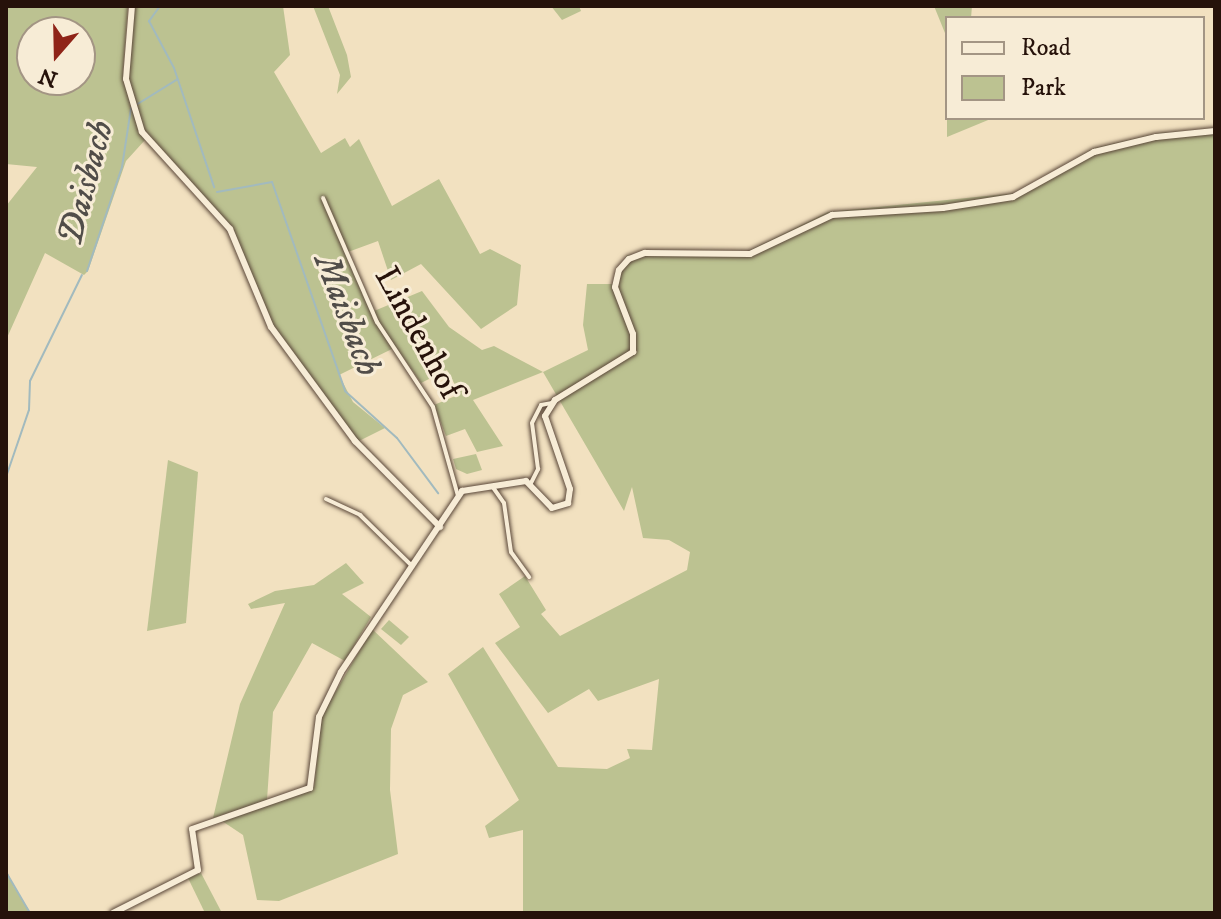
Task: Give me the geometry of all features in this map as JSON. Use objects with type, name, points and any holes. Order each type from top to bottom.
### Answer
[{"type":"street","points":[[132,6],[126,77],[142,132],[230,229],[278,339],[364,453],[440,527]]},
{"type":"street","points":[[531,483],[538,469],[532,423],[541,405],[553,402],[633,352],[633,334],[615,287],[622,264],[639,254],[750,254],[832,215],[943,208],[1013,197],[1094,152],[1156,137],[1215,131]]},
{"type":"street","name":"Lindenhof","points":[[323,198],[375,319],[430,401],[458,496]]},
{"type":"street","points":[[531,483],[552,508],[569,501],[570,489],[545,420],[553,402]]},
{"type":"street","points":[[113,913],[199,869],[192,829],[310,788],[319,717],[374,620],[410,564],[440,527],[458,496],[491,484],[531,483]]},
{"type":"street","points":[[491,484],[504,503],[511,552],[529,577]]},
{"type":"street","points":[[326,499],[365,519],[410,564]]},
{"type":"green space","points":[[6,6],[128,6],[123,71],[145,140],[126,161],[88,271],[84,275],[45,253],[6,340],[6,206],[37,167],[6,164]]},
{"type":"green space","points":[[134,6],[283,6],[290,55],[274,72],[321,153],[345,138],[350,147],[359,139],[392,206],[439,179],[480,254],[490,249],[521,265],[517,305],[481,329],[421,264],[391,280],[378,241],[348,252],[374,311],[422,291],[449,327],[482,350],[494,346],[543,372],[473,400],[503,446],[477,452],[465,429],[446,436],[434,405],[460,394],[447,370],[421,383],[396,347],[339,375],[353,402],[385,428],[357,442],[278,336],[231,226],[143,130],[127,80]]},
{"type":"green space","points":[[313,6],[328,6],[347,55],[351,77],[337,94],[340,75]]},
{"type":"green space","points":[[551,6],[579,6],[581,11],[562,20]]},
{"type":"green space","points":[[934,6],[972,6],[971,16],[945,16],[945,33]]},
{"type":"green space","points":[[947,120],[988,120],[947,137]]},
{"type":"green space","points":[[1215,129],[1215,913],[523,913],[523,830],[489,838],[485,826],[519,800],[448,674],[483,647],[558,767],[607,769],[630,758],[627,749],[652,750],[659,679],[598,701],[589,689],[548,713],[495,643],[520,627],[499,594],[525,576],[546,610],[541,614],[560,636],[687,570],[690,552],[669,540],[643,538],[632,487],[624,511],[543,372],[588,350],[583,325],[587,284],[612,284],[627,255],[746,252],[828,212],[1016,193],[1094,148],[1158,133]]},
{"type":"green space","points":[[476,454],[482,470],[467,474],[456,469],[453,459]]},
{"type":"green space","points":[[168,460],[198,472],[186,623],[147,631]]},
{"type":"green space","points":[[346,563],[364,583],[342,594],[371,617],[345,661],[312,643],[273,712],[267,800],[213,818],[240,704],[285,603],[251,609],[248,604],[275,591],[314,585]]},
{"type":"green space","points":[[389,620],[409,637],[401,645],[381,629]]},
{"type":"green space","points":[[372,629],[428,682],[403,695],[391,729],[390,790],[398,854],[279,901],[257,900],[243,835],[222,821],[314,787],[322,715]]},
{"type":"green space","points":[[6,869],[14,887],[31,913],[6,913]]},
{"type":"green space","points":[[201,873],[222,913],[205,913],[188,878]]},
{"type":"waterway","name":"Maisbach","points":[[160,6],[149,21],[174,68],[214,187]]},
{"type":"waterway","name":"Daisbach","points":[[136,105],[178,79]]},
{"type":"waterway","name":"Daisbach","points":[[87,271],[122,167],[131,108]]},
{"type":"waterway","name":"Maisbach","points":[[217,192],[272,182],[345,391],[397,438],[438,493]]},
{"type":"waterway","name":"Daisbach","points":[[6,477],[29,410],[30,381],[82,275]]},
{"type":"waterway","name":"Daisbach","points":[[6,872],[30,913]]}]
